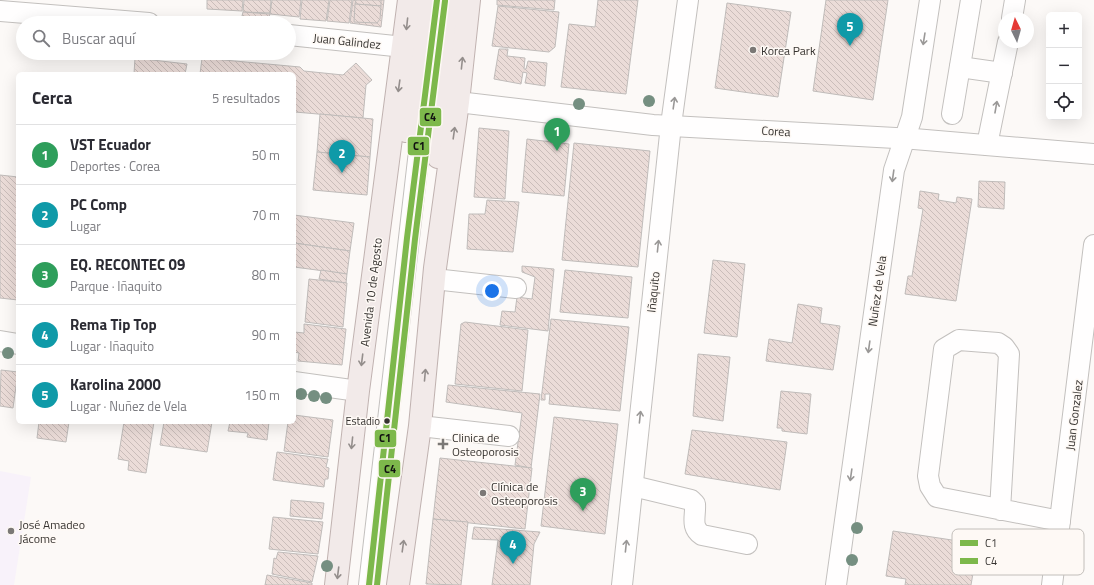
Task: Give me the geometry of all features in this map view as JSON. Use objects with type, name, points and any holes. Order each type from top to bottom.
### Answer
[{"type":"main road","name":"Avenida 10 de Agosto","points":[[336,585],[358,391],[409,0]]},
{"type":"main road","points":[[374,265],[421,66],[429,0]]},
{"type":"main road","points":[[434,274],[441,66],[449,0]]},
{"type":"main road","points":[[398,585],[420,426],[434,274],[458,102],[469,0]]},
{"type":"street","points":[[369,585],[407,238],[436,0]]},
{"type":"street","name":"Iñaquito","points":[[622,585],[671,125],[688,0]]},
{"type":"street","name":"Nuñez de Vela","points":[[836,585],[894,170],[912,117],[930,0]]},
{"type":"street","points":[[952,114],[971,0]]},
{"type":"street","points":[[1013,12],[1015,0]]},
{"type":"street","points":[[0,12],[54,16]]},
{"type":"street","name":"Juan Galindez","points":[[296,36],[404,47]]},
{"type":"street","points":[[987,145],[1007,48]]},
{"type":"street","points":[[960,67],[1002,73]]},
{"type":"street","name":"Corea","points":[[458,102],[671,125],[904,139],[1094,154]]},
{"type":"street","name":"Juan Gonzalez","points":[[1059,529],[1094,246]]},
{"type":"street","points":[[434,274],[516,288]]},
{"type":"street","points":[[1000,510],[1009,354],[1004,347],[998,344],[959,340],[944,349],[928,476],[930,486],[937,497],[1000,510],[1060,521]]},
{"type":"street","points":[[0,341],[16,344]]},
{"type":"street","points":[[296,382],[358,391]]},
{"type":"street","points":[[420,426],[509,436]]},
{"type":"street","points":[[633,486],[690,500],[695,504],[694,526],[696,531],[702,535],[747,544]]},
{"type":"street","name":"Juan Gonzalez","points":[[1052,585],[1053,575]]},
{"type":"shaded area","name":"José Amadeo Jácome","points":[[0,471],[31,477],[14,585],[0,585]]},
{"type":"building","points":[[207,0],[243,0],[242,11],[207,9]]},
{"type":"building","points":[[244,0],[271,0],[270,13],[243,12]]},
{"type":"building","points":[[272,0],[301,0],[299,17],[270,14]]},
{"type":"building","points":[[302,0],[329,0],[326,21],[300,19]]},
{"type":"building","points":[[330,0],[352,0],[349,23],[327,21]]},
{"type":"building","points":[[353,0],[384,0],[381,27],[350,23]]},
{"type":"building","points":[[356,0],[381,0],[381,6],[355,4]]},
{"type":"building","points":[[497,0],[555,0],[554,10],[497,5]]},
{"type":"building","points":[[598,0],[638,0],[626,94],[561,87],[569,24],[595,27]]},
{"type":"building","points":[[826,0],[888,0],[873,100],[813,91]]},
{"type":"building","name":"Korea Park","points":[[727,3],[791,12],[778,97],[715,88]]},
{"type":"building","points":[[355,4],[381,6],[380,19],[377,23],[354,22]]},
{"type":"building","points":[[498,6],[559,12],[555,47],[549,52],[492,46]]},
{"type":"building","points":[[243,12],[270,14],[269,16],[242,16]]},
{"type":"building","points":[[499,49],[508,49],[507,56],[525,58],[524,69],[526,69],[528,61],[547,63],[545,86],[525,83],[527,73],[523,72],[521,84],[494,79]]},
{"type":"building","points":[[135,60],[152,60],[187,64],[185,72],[134,72]]},
{"type":"building","points":[[202,60],[224,60],[300,67],[304,71],[343,75],[356,63],[372,80],[366,85],[363,118],[296,112],[296,72],[200,72]]},
{"type":"building","points":[[320,114],[373,119],[370,157],[317,152]]},
{"type":"building","points":[[479,128],[509,131],[505,199],[474,197]]},
{"type":"building","points":[[527,139],[569,144],[564,196],[522,192]]},
{"type":"building","points":[[574,143],[650,151],[638,267],[562,260]]},
{"type":"building","points":[[317,152],[370,157],[367,195],[313,190]]},
{"type":"building","points":[[0,175],[16,177],[16,300],[0,298]]},
{"type":"building","points":[[979,181],[1005,182],[1004,209],[978,207]]},
{"type":"building","points":[[920,191],[939,194],[938,200],[956,203],[957,197],[972,199],[956,301],[905,294],[908,276],[912,276],[923,209],[918,208]]},
{"type":"building","points":[[487,200],[519,202],[513,252],[467,249],[469,214],[485,214]]},
{"type":"building","points":[[296,215],[354,223],[350,251],[296,243]]},
{"type":"building","points":[[296,243],[350,251],[347,274],[296,267]]},
{"type":"building","points":[[713,260],[745,264],[737,337],[704,333]]},
{"type":"building","points":[[522,266],[554,269],[548,331],[500,325],[502,311],[515,312],[517,297],[532,299],[535,277],[522,272]]},
{"type":"building","points":[[321,270],[347,274],[346,283],[319,279]]},
{"type":"building","points":[[565,270],[632,277],[628,318],[560,312]]},
{"type":"building","points":[[309,279],[347,283],[343,327],[305,322]]},
{"type":"building","points":[[798,304],[822,308],[820,323],[840,326],[833,370],[766,361],[769,339],[792,343]]},
{"type":"building","points":[[551,319],[629,327],[620,411],[549,404],[550,394],[545,394],[545,400],[541,400]]},
{"type":"building","points":[[465,322],[528,330],[522,391],[455,384],[461,324]]},
{"type":"building","points":[[304,324],[346,329],[342,365],[298,361],[299,353],[296,352],[296,332],[304,333]]},
{"type":"building","points":[[698,354],[730,357],[723,421],[693,416]]},
{"type":"building","points":[[1,370],[16,372],[16,386],[13,408],[0,406]]},
{"type":"building","name":"Clínica de Osteoporosis","points":[[448,385],[540,394],[531,468],[515,465],[522,413],[446,402]]},
{"type":"building","points":[[781,391],[811,394],[807,434],[782,431],[782,428],[777,428]]},
{"type":"building","points":[[296,415],[333,420],[328,457],[284,451],[288,424],[296,424]]},
{"type":"building","points":[[554,417],[618,424],[605,534],[541,526]]},
{"type":"building","points":[[39,424],[69,424],[66,442],[37,438]]},
{"type":"building","points":[[124,424],[154,424],[146,473],[128,470],[129,461],[118,459]]},
{"type":"building","points":[[164,424],[212,424],[207,452],[160,445]]},
{"type":"building","points":[[230,424],[269,424],[267,440],[247,437],[248,433],[228,431]]},
{"type":"building","points":[[692,430],[787,442],[780,490],[685,474]]},
{"type":"building","points":[[277,452],[328,459],[326,467],[329,468],[328,479],[325,479],[324,487],[273,480]]},
{"type":"building","name":"Clínica de Osteoporosis","points":[[440,458],[532,468],[525,529],[433,519]]},
{"type":"building","points":[[291,500],[324,503],[322,519],[290,516]]},
{"type":"building","points":[[273,517],[323,522],[318,554],[269,549]]},
{"type":"building","points":[[433,519],[468,522],[461,585],[426,584]]},
{"type":"building","points":[[474,527],[540,532],[534,544],[530,585],[492,585],[498,540],[472,539]]},
{"type":"building","points":[[893,531],[952,540],[952,575],[973,575],[971,585],[905,585],[906,579],[886,576]]},
{"type":"building","points":[[278,552],[318,556],[312,582],[272,574],[274,558],[276,559]]},
{"type":"building","points":[[267,575],[312,583],[312,585],[265,585]]},
{"type":"transit line","name":"C1","points":[[369,585],[407,238],[437,0]]},
{"type":"transit line","name":"C4","points":[[377,585],[415,239],[445,1]]},
{"type":"place","name":"Karolina 2000","points":[[850,46]]},
{"type":"place","name":"Korea Park","points":[[753,50]]},
{"type":"place","name":"VST Ecuador","points":[[557,151]]},
{"type":"place","name":"PC Comp","points":[[342,173]]},
{"type":"place","name":"Estadio","points":[[387,421]]},
{"type":"place","name":"Clinica de Osteoporosis","points":[[443,444]]},
{"type":"place","name":"Clínica de Osteoporosis","points":[[483,493]]},
{"type":"place","name":"EQ. RECONTEC 09","points":[[583,511]]},
{"type":"place","name":"José Amadeo Jácome","points":[[11,531]]},
{"type":"place","name":"Rema Tip Top","points":[[513,564]]}]
